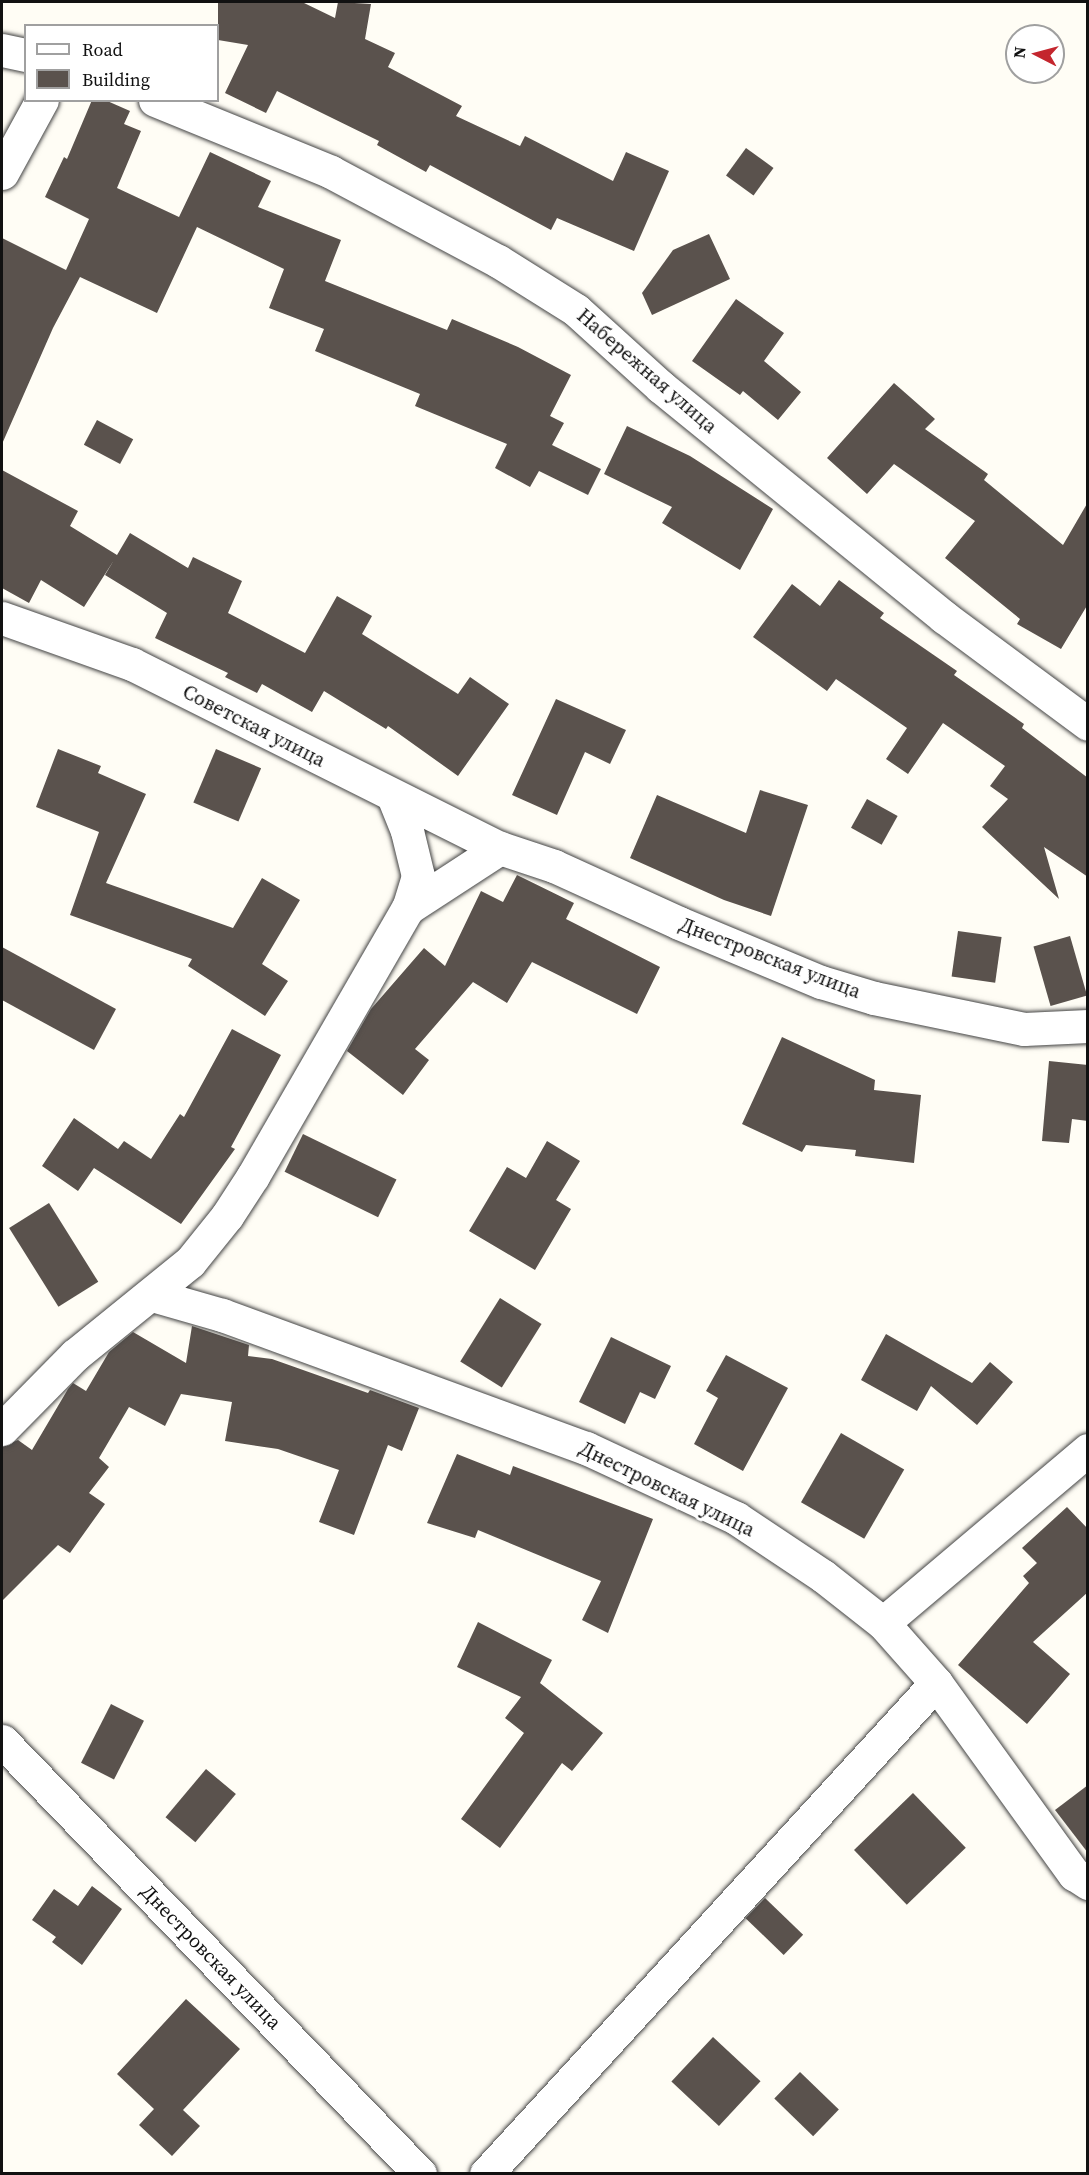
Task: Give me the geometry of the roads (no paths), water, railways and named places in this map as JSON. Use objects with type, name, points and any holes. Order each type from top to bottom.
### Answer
[{"type":"street","points":[[2,50],[24,55]]},
{"type":"street","points":[[2,173],[41,102]]},
{"type":"street","name":"Набережная улица","points":[[161,102],[331,172],[498,261],[576,310],[661,387],[944,617],[1088,724]]},
{"type":"street","name":"Советская улица","points":[[2,618],[132,664],[500,848]]},
{"type":"street","points":[[2,1429],[75,1355],[190,1262],[227,1216],[408,908],[418,876],[407,831],[393,796]]},
{"type":"street","points":[[408,908],[500,848]]},
{"type":"street","name":"Днестровская улица","points":[[500,848],[555,866],[679,923],[832,985],[874,998],[1024,1029],[1088,1026]]},
{"type":"street","name":"Днестровская улица","points":[[152,1295],[222,1315],[586,1448],[736,1518],[823,1576],[883,1623],[936,1683],[1074,1874],[1088,1883]]},
{"type":"street","points":[[883,1623],[1088,1450]]},
{"type":"street","points":[[486,2174],[936,1683]]},
{"type":"street","name":"Днестровская улица","points":[[2,1741],[420,2174]]}]
